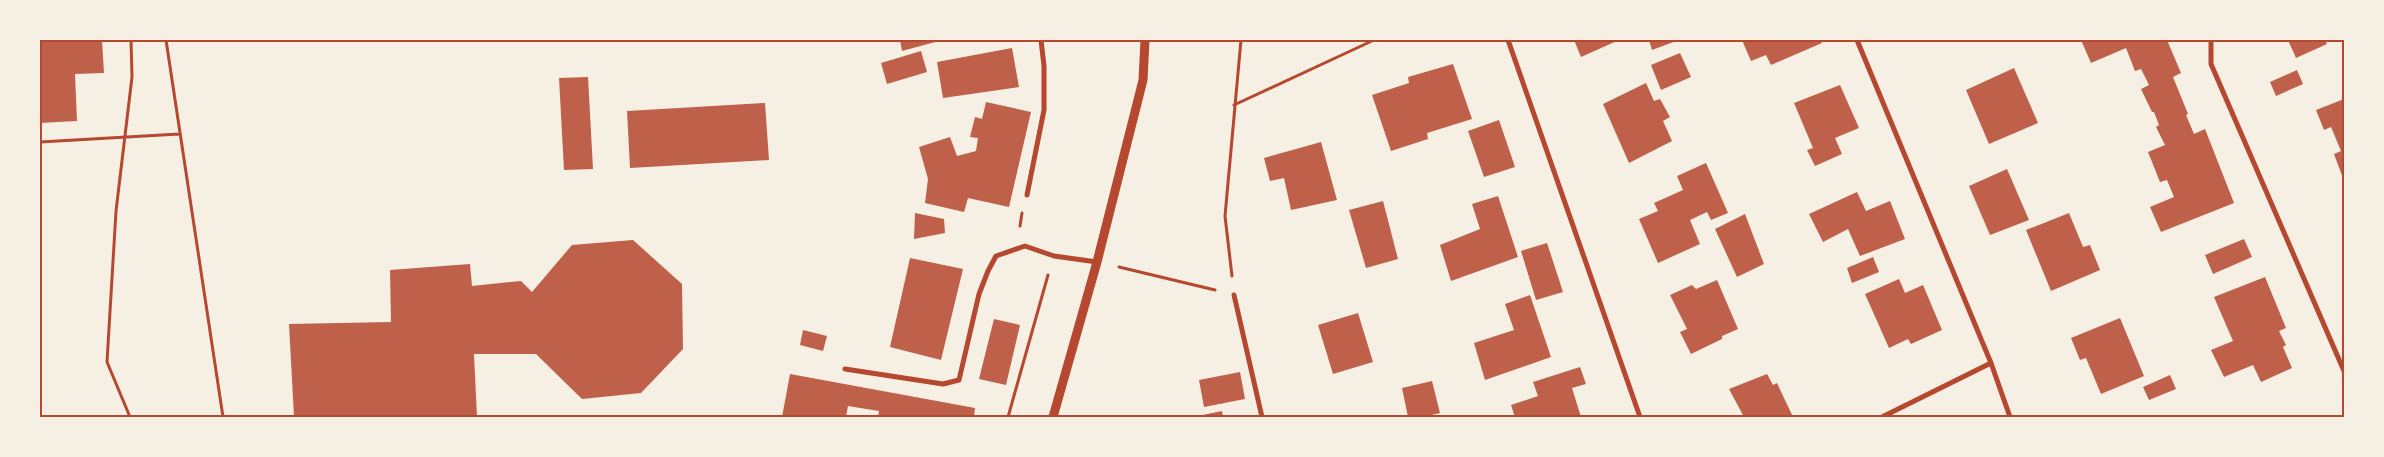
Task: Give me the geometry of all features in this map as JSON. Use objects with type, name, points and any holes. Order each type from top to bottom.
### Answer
[{"type":"street","points":[[1026,195],[1044,110],[1044,66],[1041,40]]},
{"type":"street","points":[[1052,417],[1097,262],[1143,80],[1145,40]]},
{"type":"street","points":[[1508,40],[1640,417]]},
{"type":"street","points":[[1857,40],[1991,363],[2010,417]]},
{"type":"street","points":[[2211,40],[2211,64],[2344,371]]},
{"type":"street","points":[[845,369],[943,384],[959,380],[979,294],[988,270],[996,256],[1025,246],[1054,256],[1097,262]]},
{"type":"street","points":[[1234,295],[1262,417]]},
{"type":"street","points":[[1882,417],[1991,363]]},
{"type":"path","points":[[130,417],[107,362],[116,211],[132,77],[131,40]]},
{"type":"path","points":[[166,40],[223,417]]},
{"type":"path","points":[[1097,262],[1234,295],[1225,216],[1241,40]]},
{"type":"path","points":[[1234,105],[1374,40]]},
{"type":"path","points":[[40,142],[179,134]]},
{"type":"path","points":[[1025,246],[1020,222],[1026,195]]},
{"type":"path","points":[[1008,417],[1054,256]]},
{"type":"building","points":[[40,40],[102,40],[104,73],[75,74],[77,121],[40,123]]},
{"type":"building","points":[[900,40],[939,40],[939,41],[902,51]]},
{"type":"building","points":[[1574,40],[1619,40],[1581,57]]},
{"type":"building","points":[[1649,40],[1679,40],[1652,50]]},
{"type":"building","points":[[1742,40],[1820,40],[1822,43],[1771,65],[1766,55],[1751,61]]},
{"type":"building","points":[[2081,40],[2167,40],[2181,73],[2173,77],[2188,114],[2186,115],[2194,134],[2205,129],[2234,203],[2161,232],[2150,207],[2174,197],[2167,180],[2160,182],[2148,152],[2165,145],[2156,127],[2159,125],[2154,112],[2152,112],[2141,89],[2149,85],[2141,69],[2135,71],[2126,48],[2091,63]]},
{"type":"building","points":[[2288,40],[2325,40],[2327,44],[2296,58]]},
{"type":"building","points":[[1012,48],[1019,87],[943,98],[937,62]]},
{"type":"building","points":[[921,51],[927,72],[887,84],[881,63]]},
{"type":"building","points":[[1680,53],[1691,77],[1661,90],[1651,65]]},
{"type":"building","points":[[1453,64],[1472,119],[1427,133],[1428,139],[1391,151],[1372,95],[1409,83],[1408,77]]},
{"type":"building","points":[[2014,68],[2038,123],[1989,144],[1966,90]]},
{"type":"building","points":[[2297,70],[2303,84],[2276,96],[2270,82]]},
{"type":"building","points":[[588,77],[593,169],[564,170],[559,78]]},
{"type":"building","points":[[1646,83],[1654,101],[1660,99],[1670,117],[1663,121],[1672,141],[1629,163],[1603,104]]},
{"type":"building","points":[[1840,85],[1859,128],[1835,138],[1842,154],[1815,166],[1807,150],[1813,148],[1794,103]]},
{"type":"building","points":[[2344,99],[2344,181],[2334,154],[2341,151],[2331,127],[2324,130],[2316,110]]},
{"type":"building","points":[[986,102],[1031,112],[1009,207],[968,198],[964,212],[925,203],[928,179],[919,147],[950,137],[957,156],[976,151],[978,138],[970,137],[975,117],[982,119]]},
{"type":"building","points":[[765,103],[769,160],[630,168],[627,111]]},
{"type":"building","points":[[1499,120],[1515,167],[1484,177],[1468,131]]},
{"type":"building","points":[[1321,142],[1337,200],[1291,210],[1284,178],[1270,181],[1264,158]]},
{"type":"building","points":[[1706,163],[1728,213],[1711,220],[1707,212],[1690,220],[1700,244],[1658,263],[1639,219],[1658,211],[1654,203],[1683,190],[1677,176]]},
{"type":"building","points":[[2007,169],[2029,220],[1990,235],[1969,186]]},
{"type":"building","points":[[1857,192],[1866,211],[1890,201],[1905,239],[1860,256],[1848,229],[1823,242],[1809,214]]},
{"type":"building","points":[[1498,196],[1518,257],[1451,281],[1440,245],[1480,229],[1472,204]]},
{"type":"building","points":[[1383,201],[1398,259],[1366,268],[1349,210]]},
{"type":"building","points":[[915,213],[944,219],[945,233],[914,239]]},
{"type":"building","points":[[2069,213],[2083,247],[2090,245],[2100,270],[2051,291],[2026,230]]},
{"type":"building","points":[[1745,214],[1764,264],[1737,277],[1715,229]]},
{"type":"building","points":[[2244,239],[2252,257],[2213,274],[2205,255]]},
{"type":"building","points":[[633,240],[682,284],[683,349],[641,393],[582,399],[536,354],[474,354],[477,417],[294,417],[289,324],[391,322],[390,270],[470,264],[472,286],[521,281],[532,292],[572,245]]},
{"type":"building","points":[[1547,243],[1563,292],[1536,300],[1521,251]]},
{"type":"building","points":[[1873,257],[1879,272],[1852,283],[1847,268]]},
{"type":"building","points":[[910,258],[963,269],[941,360],[890,347]]},
{"type":"building","points":[[2265,277],[2286,328],[2279,331],[2286,345],[2283,347],[2292,368],[2261,382],[2253,365],[2224,377],[2211,350],[2233,341],[2214,297]]},
{"type":"building","points":[[1899,279],[1905,293],[1923,285],[1942,330],[1911,344],[1908,339],[1889,348],[1865,294]]},
{"type":"building","points":[[1717,280],[1738,329],[1691,354],[1680,332],[1687,329],[1670,295],[1692,285],[1696,289]]},
{"type":"building","points":[[1530,295],[1551,357],[1485,380],[1474,343],[1514,330],[1505,304]]},
{"type":"building","points":[[1358,313],[1373,362],[1333,374],[1318,325]]},
{"type":"building","points":[[2120,318],[2144,376],[2101,394],[2086,358],[2080,360],[2071,338]]},
{"type":"building","points":[[994,319],[1020,325],[1006,385],[979,379]]},
{"type":"building","points":[[803,330],[827,336],[823,351],[800,345]]},
{"type":"building","points":[[1580,367],[1586,384],[1572,388],[1581,417],[1515,417],[1511,405],[1538,396],[1533,382]]},
{"type":"building","points":[[1240,372],[1245,399],[1204,407],[1199,380]]},
{"type":"building","points":[[790,374],[975,408],[974,417],[878,417],[879,411],[848,406],[846,417],[782,417]]},
{"type":"building","points":[[1767,374],[1773,385],[1777,383],[1793,417],[1744,417],[1729,389]]},
{"type":"building","points":[[2170,375],[2176,389],[2149,400],[2143,387]]},
{"type":"building","points":[[1432,381],[1440,413],[1423,417],[1408,417],[1402,388]]},
{"type":"building","points":[[1222,411],[1223,417],[1198,417],[1198,416]]}]
